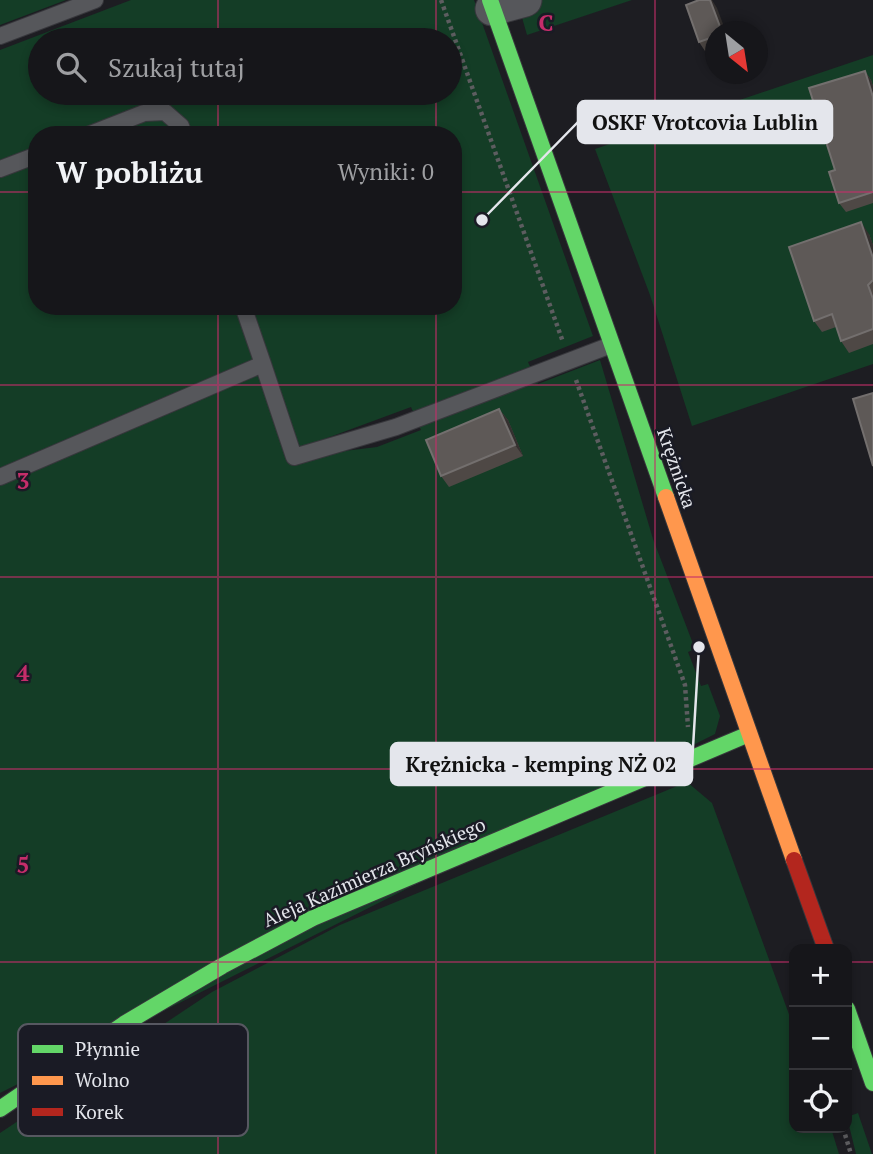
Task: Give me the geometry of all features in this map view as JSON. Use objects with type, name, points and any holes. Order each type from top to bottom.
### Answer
[{"type":"street","points":[[491,5],[526,0]]},
{"type":"street","name":"Krężnicka","points":[[491,5],[824,944]]},
{"type":"street","name":"Aleja Kazimierza Bryńskiego","points":[[124,1024],[222,966],[313,918],[749,734]]},
{"type":"street","points":[[852,1024],[873,1083]]},
{"type":"street","name":"Aleja Kazimierza Bryńskiego","points":[[0,1109],[18,1097]]},
{"type":"lane","points":[[0,36],[95,0]]},
{"type":"lane","points":[[111,126],[145,113],[165,112],[181,126]]},
{"type":"lane","points":[[0,169],[28,158]]},
{"type":"lane","points":[[246,315],[294,457],[396,427],[611,345]]},
{"type":"lane","points":[[0,477],[263,364]]},
{"type":"lane","points":[[856,1036],[873,1031]]},
{"type":"path","points":[[845,1133],[851,1154]]},
{"type":"green space","points":[[0,0],[66,0],[0,25]]},
{"type":"green space","points":[[131,0],[474,0],[593,336],[528,362],[538,384],[600,360],[653,539],[695,649],[688,652],[701,686],[708,684],[720,716],[715,734],[137,1024],[18,1024],[18,1084],[0,1093],[0,478],[263,364],[295,457],[377,447],[421,430],[411,407],[300,448],[265,358],[0,470],[0,50],[28,39],[28,105],[462,105],[462,28],[58,28]]},
{"type":"green space","points":[[517,0],[632,0],[527,35]]},
{"type":"green space","points":[[873,55],[873,364],[692,426],[650,295],[595,149]]},
{"type":"green space","points":[[687,782],[712,803],[789,1014],[789,1133],[833,1133],[839,1154],[0,1154],[0,1133],[18,1121],[18,1136],[248,1136],[248,1024],[164,1024],[212,992],[340,925]]},
{"type":"green space","points":[[858,1113],[872,1154],[856,1154],[851,1133],[852,1115]]},
{"type":"building","points":[[699,0],[710,0],[718,21],[705,21],[705,40],[699,42],[686,5]]},
{"type":"building","points":[[865,71],[873,97],[873,192],[839,203],[829,172],[835,170],[809,88]]},
{"type":"building","points":[[861,222],[873,258],[873,280],[868,285],[873,299],[873,329],[841,341],[832,314],[814,321],[789,247]]},
{"type":"building","points":[[873,393],[873,466],[853,399]]},
{"type":"building","points":[[499,409],[515,445],[441,476],[426,440]]},
{"type":"traffic: fast","points":[[490,0],[666,497]]},
{"type":"traffic: fast","points":[[124,1024],[222,966],[313,918],[749,734]]},
{"type":"traffic: fast","points":[[852,1023],[873,1083]]},
{"type":"traffic: fast","points":[[0,1109],[18,1097]]},
{"type":"traffic: slow","points":[[666,497],[794,860]]},
{"type":"traffic: jam","points":[[794,860],[824,944]]},
{"type":"place","name":"OSKF Vrotcovia Lublin","points":[[482,220]]},
{"type":"place","name":"Krężnicka - kemping NŻ 02","points":[[699,647]]}]
